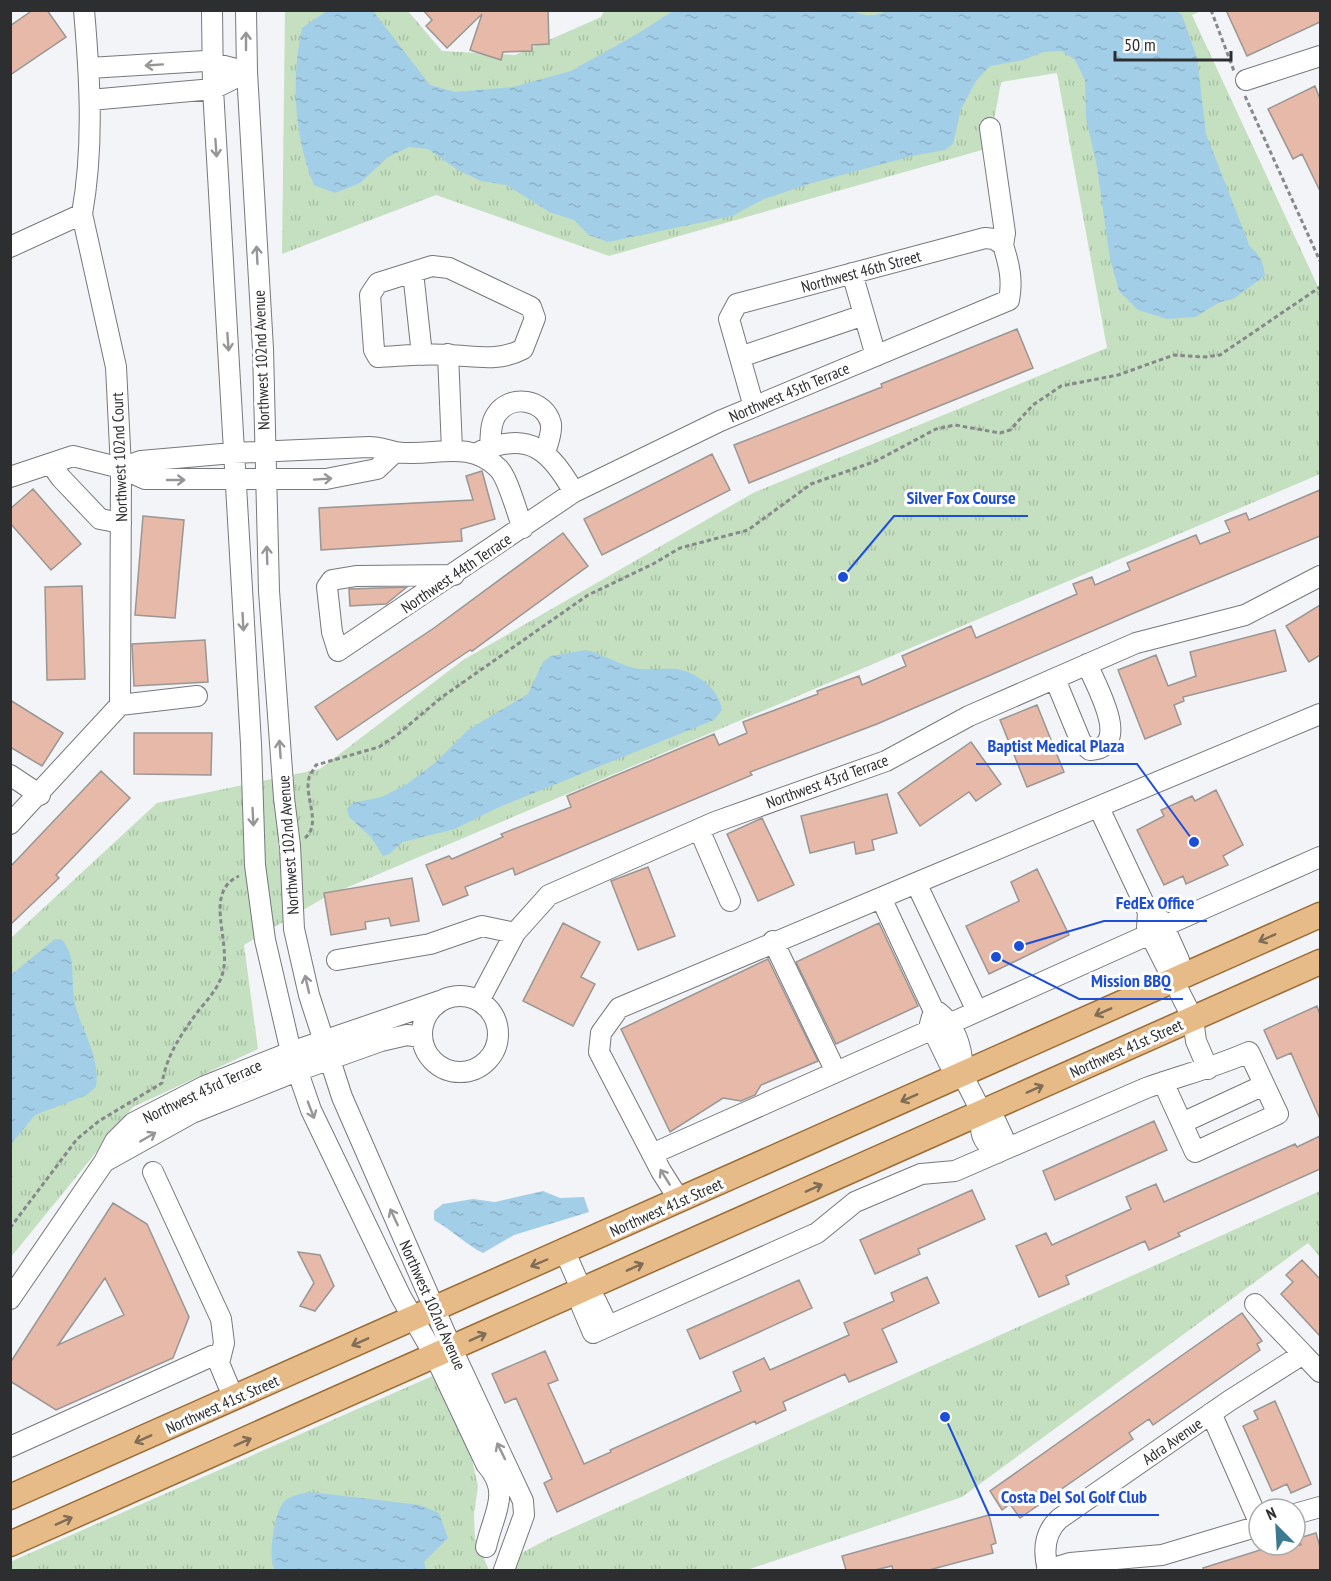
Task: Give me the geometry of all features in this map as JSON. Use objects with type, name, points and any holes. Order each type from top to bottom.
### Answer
[{"type":"main road","name":"Northwest 41st Street","points":[[10,1497],[1320,915]]},
{"type":"main road","name":"Northwest 41st Street","points":[[10,1544],[1320,962]]},
{"type":"street","points":[[10,247],[82,214],[90,172],[89,68],[84,10]]},
{"type":"street","name":"Northwest 102nd Avenue","points":[[212,10],[213,89],[251,744],[255,866],[265,940],[291,1052],[326,1146],[413,1318],[443,1353],[513,1475],[524,1504],[524,1515],[502,1570]]},
{"type":"street","name":"Northwest 102nd Avenue","points":[[246,10],[246,72],[263,350],[263,452],[269,591],[284,798],[290,846],[294,929],[309,995],[342,1097],[436,1308],[443,1353],[486,1464],[488,1485],[479,1522],[502,1570]]},
{"type":"street","points":[[1242,83],[1320,56]]},
{"type":"street","points":[[89,68],[212,62],[246,72]]},
{"type":"street","points":[[90,100],[213,89],[246,72]]},
{"type":"street","points":[[990,128],[1005,233],[999,242]]},
{"type":"street","name":"Northwest 102nd Court","points":[[82,214],[116,367],[122,468],[120,705]]},
{"type":"street","name":"Northwest 46th Street","points":[[740,357],[729,318],[737,304],[951,246],[999,242]]},
{"type":"street","name":"Northwest 45th Terrace","points":[[574,492],[754,407],[1009,300],[1012,287],[1011,268],[999,242]]},
{"type":"street","points":[[432,266],[449,268],[531,308],[535,318],[523,349],[496,358],[448,354],[378,357],[374,350],[370,295],[378,283],[432,266]]},
{"type":"street","points":[[413,272],[422,355]]},
{"type":"street","points":[[852,273],[876,356]]},
{"type":"street","points":[[754,407],[740,357],[864,315]]},
{"type":"street","points":[[448,354],[452,450]]},
{"type":"street","points":[[484,450],[495,417],[510,403],[520,401],[540,407],[547,415],[551,435],[545,452]]},
{"type":"street","points":[[122,468],[141,461],[233,453],[369,447],[385,447],[395,452],[484,450],[521,443],[532,445],[545,452],[557,463],[574,492]]},
{"type":"street","points":[[484,450],[500,469],[523,528]]},
{"type":"street","points":[[10,477],[73,456],[122,468],[145,479],[326,479],[377,469],[395,452]]},
{"type":"street","points":[[51,464],[61,478],[100,519],[121,523]]},
{"type":"street","name":"Northwest 44th Terrace","points":[[454,575],[356,576],[332,580],[327,586],[332,632],[338,651],[454,575],[574,492]]},
{"type":"street","name":"Northwest 43rd Terrace","points":[[479,1000],[515,933],[549,895],[699,829],[886,761],[969,716],[1136,643],[1245,615],[1296,591],[1320,576]]},
{"type":"street","points":[[1054,679],[1081,742],[1090,750],[1103,748],[1110,740],[1112,726],[1088,664]]},
{"type":"street","points":[[10,824],[40,795],[120,705],[198,696]]},
{"type":"street","points":[[680,1201],[652,1154],[599,1052],[601,1033],[619,1008],[773,941],[1099,808],[1320,714]]},
{"type":"street","points":[[10,775],[40,795]]},
{"type":"street","points":[[1099,808],[1148,912],[1147,928],[1157,930]]},
{"type":"street","points":[[699,829],[730,901]]},
{"type":"street","points":[[652,1154],[836,1072],[938,1021],[977,1011],[1320,857]]},
{"type":"street","points":[[916,883],[977,1011]]},
{"type":"street","points":[[882,898],[938,1021],[949,1063],[962,1074],[982,1113],[996,1122],[1003,1137],[996,1153]]},
{"type":"street","points":[[337,960],[430,944],[482,926],[515,933]]},
{"type":"street","points":[[1157,930],[1165,967],[1175,979],[1193,1019],[1196,1041],[1214,1067]]},
{"type":"street","points":[[773,941],[836,1072]]},
{"type":"street","points":[[460,996],[479,1000],[495,1017],[498,1039],[489,1060],[470,1072],[447,1071],[429,1058],[421,1037],[423,1023],[429,1010],[440,1001],[460,996]]},
{"type":"street","name":"Northwest 43rd Terrace","points":[[180,1109],[204,1086],[291,1052],[440,1001]]},
{"type":"street","points":[[378,1021],[386,1040]]},
{"type":"street","points":[[10,1299],[104,1162],[180,1109],[332,1061],[386,1040],[407,1035],[421,1037]]},
{"type":"street","points":[[565,1252],[582,1291],[582,1307],[600,1329],[818,1233],[855,1202],[912,1177],[927,1173],[949,1173],[1163,1082],[1214,1067],[1249,1052],[1278,1114],[1196,1152],[1163,1082]]},
{"type":"street","points":[[1182,1123],[1264,1085]]},
{"type":"street","points":[[153,1172],[221,1319],[224,1343],[219,1363]]},
{"type":"street","points":[[1255,1304],[1320,1372]]},
{"type":"street","name":"Adra Avenue","points":[[1048,1570],[1045,1558],[1046,1543],[1054,1524],[1211,1413],[1303,1354]]},
{"type":"street","points":[[10,1447],[212,1356],[219,1363],[234,1398]]},
{"type":"street","points":[[1211,1413],[1247,1497]]},
{"type":"street","name":"Northwest 102nd Avenue","points":[[486,1464],[496,1474],[501,1491],[500,1500]]},
{"type":"street","points":[[512,1544],[487,1540],[500,1500],[506,1504],[524,1504]]},
{"type":"street","points":[[1048,1570],[1080,1562],[1146,1558],[1247,1528]]},
{"type":"path","points":[[1212,10],[1320,261]]},
{"type":"path","points":[[290,846],[310,834],[313,823],[309,777],[316,765],[379,747],[442,697],[588,595],[644,569],[680,548],[748,530],[811,484],[876,462],[936,429],[955,425],[1000,433],[1018,424],[1033,405],[1061,386],[1118,375],[1174,355],[1205,357],[1220,355],[1320,287]]},
{"type":"path","points":[[10,1228],[77,1139],[99,1121],[162,1083],[172,1050],[215,991],[223,973],[225,941],[220,902],[223,888],[228,881],[255,866]]},
{"type":"green space","points":[[285,11],[408,11],[442,51],[515,55],[601,17],[604,11],[1201,11],[1192,15],[1320,291],[1320,474],[327,896],[244,945],[258,1049],[133,1107],[11,1257],[11,938],[157,803],[320,769],[463,660],[753,493],[1107,348],[1057,73],[1001,82],[989,148],[609,256],[436,195],[282,254]]},
{"type":"green space","points":[[1320,1191],[1320,1257],[1308,1243],[962,1497],[747,1570],[489,1570],[550,1538]]},
{"type":"green space","points":[[437,1374],[472,1460],[478,1486],[474,1514],[475,1539],[489,1570],[11,1570],[10,1562]]},
{"type":"water","points":[[853,10],[870,15],[888,10],[1175,10],[1182,15],[1197,58],[1206,134],[1250,247],[1261,260],[1265,276],[1233,299],[1220,302],[1195,317],[1167,319],[1138,310],[1119,291],[1110,259],[1097,167],[1086,118],[1085,80],[1075,60],[1062,51],[1043,52],[1023,60],[990,66],[976,81],[961,109],[953,144],[945,150],[912,156],[809,184],[764,199],[732,216],[608,242],[589,235],[574,220],[549,212],[507,185],[481,181],[458,170],[428,149],[409,147],[388,157],[360,183],[335,193],[314,185],[307,167],[296,108],[296,67],[302,28],[327,11],[373,11],[430,85],[455,92],[513,87],[571,71],[673,11]]},
{"type":"water","points":[[586,650],[634,668],[676,669],[692,674],[712,689],[722,710],[714,720],[497,808],[455,829],[403,842],[389,854],[383,856],[371,837],[349,817],[347,809],[352,803],[382,797],[407,784],[436,762],[468,730],[528,694],[543,662],[551,656]]},
{"type":"water","points":[[55,939],[62,940],[69,953],[74,998],[93,1053],[97,1075],[96,1087],[87,1095],[35,1115],[11,1144],[11,975]]},
{"type":"water","points":[[543,1191],[560,1198],[584,1197],[589,1212],[514,1235],[483,1253],[434,1220],[434,1211],[443,1204],[473,1199],[495,1202]]},
{"type":"water","points":[[310,1492],[420,1505],[439,1513],[448,1538],[424,1562],[426,1570],[275,1570],[272,1546],[280,1507],[296,1495]]},
{"type":"building","points":[[33,10],[47,10],[66,37],[10,75],[10,26]]},
{"type":"building","points":[[423,10],[548,10],[549,44],[532,45],[532,51],[503,52],[501,60],[470,50],[482,14],[447,48],[426,26],[432,20]]},
{"type":"building","points":[[1226,10],[1320,10],[1320,22],[1247,56]]},
{"type":"building","points":[[1315,86],[1320,99],[1320,191],[1302,154],[1293,159],[1268,109]]},
{"type":"building","points":[[1017,329],[1033,368],[749,483],[734,445],[882,387],[881,384]]},
{"type":"building","points":[[712,454],[730,490],[602,555],[584,519]]},
{"type":"building","points":[[482,471],[495,519],[461,529],[462,541],[321,550],[319,508],[473,500],[466,476]]},
{"type":"building","points":[[33,489],[81,544],[51,570],[10,523],[10,509]]},
{"type":"building","points":[[1320,490],[1320,536],[877,724],[750,772],[752,775],[515,875],[513,868],[465,887],[468,895],[443,905],[426,865],[449,856],[452,859],[503,837],[501,834],[571,807],[567,796],[714,734],[719,745],[747,733],[743,722],[859,676],[862,685],[906,666],[902,656],[971,626],[976,638],[1077,594],[1073,584],[1092,577],[1095,585],[1130,570],[1127,563],[1196,535],[1200,544],[1230,532],[1225,521],[1246,513],[1249,520]]},
{"type":"building","points":[[143,516],[184,520],[175,618],[135,615]]},
{"type":"building","points":[[563,533],[588,566],[472,651],[470,650],[337,740],[315,707],[434,628]]},
{"type":"building","points":[[82,586],[85,679],[47,680],[45,587]]},
{"type":"building","points":[[407,587],[386,604],[350,606],[349,589]]},
{"type":"building","points":[[1320,605],[1320,655],[1309,662],[1286,626]]},
{"type":"building","points":[[1275,630],[1286,671],[1183,697],[1184,701],[1174,705],[1181,724],[1145,739],[1118,670],[1156,655],[1168,686],[1196,676],[1190,652]]},
{"type":"building","points":[[205,640],[208,682],[134,686],[132,644]]},
{"type":"building","points":[[10,700],[63,733],[42,766],[10,747]]},
{"type":"building","points":[[1037,705],[1064,772],[1027,787],[1000,720]]},
{"type":"building","points":[[134,733],[212,733],[211,775],[134,774]]},
{"type":"building","points":[[971,742],[1001,784],[976,801],[969,792],[920,826],[898,793]]},
{"type":"building","points":[[101,771],[130,798],[56,875],[59,878],[10,925],[10,867]]},
{"type":"building","points":[[1216,790],[1243,845],[1223,856],[1228,865],[1186,884],[1183,876],[1164,885],[1137,830],[1164,816],[1161,810],[1192,796],[1195,801]]},
{"type":"building","points":[[887,794],[897,833],[872,840],[874,850],[856,854],[854,842],[810,853],[801,816]]},
{"type":"building","points":[[762,818],[794,885],[758,901],[727,834]]},
{"type":"building","points":[[648,867],[675,936],[638,950],[611,881]]},
{"type":"building","points":[[1037,869],[1069,935],[989,974],[966,926],[1019,901],[1011,882]]},
{"type":"building","points":[[412,878],[419,921],[391,926],[389,918],[365,922],[366,929],[331,935],[324,893]]},
{"type":"building","points":[[563,923],[600,942],[581,977],[595,984],[573,1026],[523,1001]]},
{"type":"building","points":[[879,923],[918,1006],[836,1044],[796,962]]},
{"type":"building","points":[[768,959],[818,1061],[761,1085],[755,1095],[741,1101],[723,1098],[670,1132],[621,1029]]},
{"type":"building","points":[[1317,1006],[1320,1015],[1320,1119],[1291,1053],[1277,1059],[1264,1030]]},
{"type":"building","points":[[1154,1121],[1167,1150],[1055,1200],[1043,1171]]},
{"type":"building","points":[[1320,1136],[1320,1169],[1178,1233],[1180,1236],[1149,1250],[1145,1241],[1066,1276],[1069,1284],[1039,1297],[1016,1246],[1046,1233],[1052,1245],[1131,1209],[1126,1197],[1156,1184],[1164,1202],[1295,1144],[1297,1147]]},
{"type":"building","points":[[972,1190],[985,1219],[918,1249],[920,1254],[875,1274],[860,1240]]},
{"type":"building","points":[[113,1203],[147,1224],[189,1317],[173,1358],[56,1410],[10,1381],[10,1363]],"holes":[[[105,1278],[124,1315],[58,1345]]]},
{"type":"building","points":[[298,1252],[320,1255],[334,1286],[315,1311],[300,1306],[314,1283]]},
{"type":"building","points":[[1302,1260],[1320,1279],[1320,1336],[1281,1294],[1293,1282],[1286,1275]]},
{"type":"building","points":[[927,1277],[939,1303],[882,1329],[897,1362],[849,1382],[845,1374],[783,1402],[786,1410],[756,1424],[755,1421],[557,1512],[544,1483],[552,1479],[516,1398],[505,1403],[492,1374],[545,1351],[558,1380],[548,1384],[584,1464],[741,1391],[733,1372],[764,1358],[770,1370],[849,1335],[844,1323],[894,1301],[891,1293]]},
{"type":"building","points":[[799,1280],[812,1308],[700,1359],[687,1330]]},
{"type":"building","points":[[1242,1313],[1262,1341],[1257,1344],[1260,1350],[1153,1425],[1149,1419],[1129,1433],[1133,1439],[1020,1518],[1010,1504],[1002,1510],[990,1491]]},
{"type":"building","points":[[1275,1401],[1311,1484],[1291,1493],[1287,1484],[1272,1491],[1243,1426],[1258,1419],[1254,1411]]},
{"type":"building","points":[[989,1515],[996,1543],[991,1545],[993,1553],[929,1570],[893,1570],[892,1566],[875,1570],[846,1570],[842,1556]]},
{"type":"building","points":[[1316,1533],[1320,1547],[1320,1570],[1204,1570],[1203,1568],[1247,1554],[1247,1557],[1307,1557],[1307,1536]]},
{"type":"place","name":"Silver Fox Course","points":[[843,577]]},
{"type":"place","name":"Baptist Medical Plaza","points":[[1194,842]]},
{"type":"place","name":"FedEx Office","points":[[1019,946]]},
{"type":"place","name":"Mission BBQ","points":[[996,957]]},
{"type":"place","name":"Costa Del Sol Golf Club","points":[[945,1417]]}]
